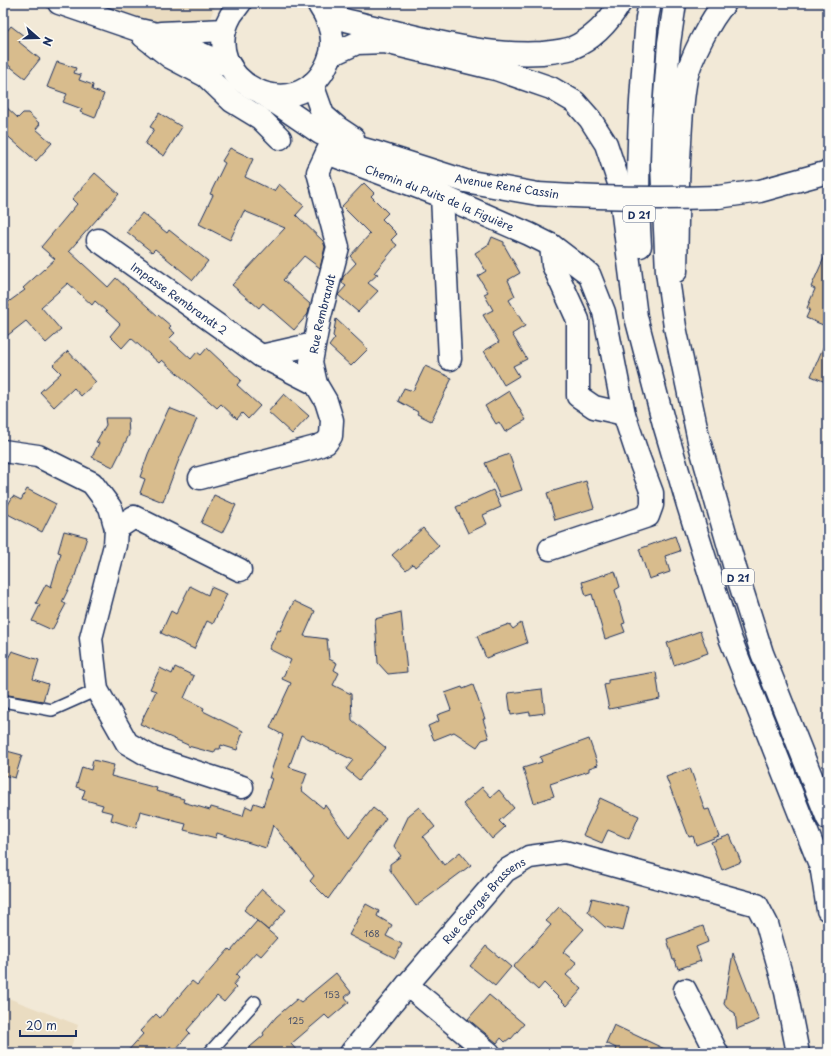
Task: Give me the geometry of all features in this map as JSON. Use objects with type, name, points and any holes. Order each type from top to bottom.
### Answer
[{"type":"main road","points":[[59,3],[135,29],[157,34],[230,67]]},
{"type":"main road","points":[[230,67],[224,43],[225,30],[231,15],[240,3]]},
{"type":"main road","points":[[321,9],[358,24],[450,45],[501,53],[527,54],[571,48],[586,40],[613,16],[620,3]]},
{"type":"main road","name":"D 21","points":[[650,3],[647,18],[640,107],[639,226],[643,292],[664,424]]},
{"type":"main road","name":"D 21","points":[[676,3],[669,43],[663,123],[662,165],[667,272],[675,327],[699,441],[735,568],[762,653],[828,819]]},
{"type":"main road","points":[[675,327],[678,169],[681,119],[686,78],[699,44],[725,3]]},
{"type":"main road","points":[[263,94],[280,96],[297,93],[312,84],[324,71],[331,55],[333,41],[331,28],[321,9]]},
{"type":"main road","points":[[135,29],[170,57],[206,76],[232,101],[260,118],[280,138]]},
{"type":"main road","points":[[157,34],[225,30]]},
{"type":"main road","points":[[331,55],[357,43],[385,42],[496,69],[551,88],[575,102],[590,119],[606,144],[619,183],[636,317],[664,424],[730,638],[825,878],[828,910]]},
{"type":"main road","name":"Avenue René Cassin","points":[[230,67],[239,79],[250,88],[263,94],[320,134],[333,140],[465,181],[538,194],[653,199],[718,197],[760,191],[828,172]]},
{"type":"main road","name":"Avenue René Cassin","points":[[312,84],[333,140]]},
{"type":"main road","name":"Chemin du Puits de la Figuière","points":[[333,140],[442,196],[551,245],[589,274],[604,312],[624,414],[652,493],[652,505],[648,516],[550,549]]},
{"type":"main road","name":"Rue Rembrandt","points":[[200,478],[316,447],[326,443],[331,436],[332,420],[326,401],[316,384],[311,362],[338,247],[318,172],[333,140]]},
{"type":"main road","name":"Avenue René Cassin","points":[[786,184],[828,163]]},
{"type":"main road","points":[[442,196],[450,359]]},
{"type":"main road","name":"Impasse Rembrandt 2","points":[[98,240],[261,356],[316,384]]},
{"type":"main road","points":[[551,245],[553,264],[578,320],[578,396],[594,407],[624,414]]},
{"type":"main road","points":[[261,356],[314,344]]},
{"type":"main road","points":[[3,451],[38,456],[92,483],[110,507],[116,529],[115,545],[91,638],[97,690],[127,743],[153,758],[242,787]]},
{"type":"main road","points":[[116,529],[134,517],[240,570]]},
{"type":"main road","name":"Rue Georges Brassens","points":[[351,1053],[407,984],[505,871],[528,857],[565,852],[757,905],[767,924],[786,992],[798,1053]]},
{"type":"main road","points":[[407,984],[489,1053]]},
{"type":"main road","points":[[685,990],[717,1053]]},
{"type":"lane","points":[[3,701],[52,710],[97,690]]},
{"type":"lane","points":[[209,1053],[255,1002]]},
{"type":"shaded area","points":[[99,3],[216,3],[205,31],[147,23]]},
{"type":"shaded area","points":[[3,996],[78,1025],[69,1053],[3,1053]]},
{"type":"building","points":[[11,26],[24,36],[19,42],[40,59],[25,78],[3,61],[3,28],[7,31]]},
{"type":"building","points":[[57,62],[76,68],[74,73],[81,75],[79,80],[93,85],[92,90],[104,94],[95,118],[80,112],[82,109],[63,102],[67,94],[47,87]]},
{"type":"building","points":[[3,104],[18,118],[23,113],[28,113],[40,124],[36,129],[52,143],[36,161],[3,132]]},
{"type":"building","points":[[159,113],[182,127],[164,156],[145,144],[154,129],[150,127]]},
{"type":"building","points":[[230,148],[253,159],[245,177],[274,191],[279,184],[304,206],[296,215],[323,241],[325,247],[320,268],[304,256],[283,280],[310,304],[308,314],[294,330],[263,303],[259,308],[232,285],[285,228],[244,211],[230,240],[199,224],[213,195],[210,194],[225,163],[222,161]]},
{"type":"building","points":[[95,173],[119,194],[69,251],[108,287],[116,278],[171,326],[169,328],[175,333],[169,339],[191,359],[197,352],[201,355],[207,348],[241,380],[237,385],[260,406],[248,419],[242,413],[237,419],[221,404],[217,408],[162,360],[159,363],[131,338],[122,348],[110,336],[120,324],[95,301],[92,305],[68,283],[41,307],[61,330],[46,343],[26,321],[3,339],[3,311],[9,306],[7,303],[25,290],[23,288],[55,259],[41,247],[77,204],[72,199]]},
{"type":"building","points":[[364,183],[374,193],[371,196],[388,213],[382,219],[397,234],[391,240],[397,245],[374,273],[378,274],[368,283],[378,291],[358,312],[338,295],[346,286],[342,283],[343,277],[356,263],[350,256],[370,234],[342,206]]},
{"type":"building","points":[[142,213],[167,233],[169,230],[208,261],[193,280],[155,249],[152,252],[127,232]]},
{"type":"building","points":[[492,237],[504,242],[504,245],[520,273],[508,280],[515,296],[509,300],[525,326],[512,334],[527,359],[513,366],[519,376],[504,385],[484,351],[499,342],[483,315],[493,310],[484,294],[488,292],[478,276],[486,271],[475,253],[489,244]]},
{"type":"building","points":[[828,249],[828,327],[806,318],[810,309],[807,308],[815,289],[811,287]]},
{"type":"building","points":[[336,319],[368,349],[351,366],[329,346],[335,338],[333,336]]},
{"type":"building","points":[[828,336],[828,383],[811,376]]},
{"type":"building","points":[[68,351],[96,382],[81,396],[74,388],[54,407],[40,392],[61,373],[53,365]]},
{"type":"building","points":[[425,366],[452,378],[431,421],[417,414],[418,412],[398,401],[404,388],[413,391]]},
{"type":"building","points":[[509,391],[526,420],[505,432],[499,422],[496,424],[485,406]]},
{"type":"building","points":[[284,394],[309,416],[292,434],[268,412]]},
{"type":"building","points":[[169,408],[197,419],[178,462],[163,502],[140,493],[145,479],[140,477],[148,454]]},
{"type":"building","points":[[105,418],[128,418],[129,435],[113,467],[92,457],[99,443],[96,442],[106,425]]},
{"type":"building","points":[[509,454],[522,490],[500,497],[485,463]]},
{"type":"building","points":[[586,481],[594,508],[555,520],[547,493]]},
{"type":"building","points":[[27,489],[56,504],[42,532],[4,512],[13,496],[21,500]]},
{"type":"building","points":[[493,490],[501,507],[483,515],[487,524],[468,533],[456,507]]},
{"type":"building","points":[[214,495],[236,505],[222,533],[201,523]]},
{"type":"building","points":[[423,528],[439,546],[415,567],[413,564],[406,570],[392,555]]},
{"type":"building","points":[[64,531],[87,537],[75,576],[62,602],[66,604],[52,630],[32,621],[40,605],[36,603],[46,584],[51,587],[61,553],[58,552]]},
{"type":"building","points":[[675,536],[680,551],[665,556],[670,572],[649,579],[639,549]]},
{"type":"building","points":[[615,571],[620,587],[615,590],[625,623],[622,624],[625,632],[605,639],[592,594],[586,596],[582,582]]},
{"type":"building","points":[[190,586],[208,595],[211,587],[227,594],[213,624],[207,621],[194,649],[161,633],[171,611],[176,614]]},
{"type":"building","points":[[294,601],[315,611],[304,636],[327,639],[329,659],[337,663],[334,670],[339,673],[333,685],[351,694],[352,720],[386,748],[359,780],[346,769],[353,760],[301,735],[289,767],[307,773],[301,790],[323,808],[325,805],[349,838],[373,808],[386,818],[328,899],[310,881],[314,876],[273,825],[266,848],[217,833],[216,838],[184,830],[186,824],[140,811],[136,828],[111,820],[113,813],[101,810],[103,805],[82,799],[85,790],[76,787],[82,767],[91,770],[93,760],[114,765],[111,776],[157,788],[156,791],[184,799],[183,802],[210,810],[211,807],[243,816],[246,806],[252,809],[254,803],[263,806],[272,778],[269,778],[283,735],[270,728],[291,683],[282,679],[291,660],[269,649],[278,630],[280,631]]},
{"type":"building","points":[[401,612],[407,672],[388,674],[378,663],[375,619]]},
{"type":"building","points":[[521,623],[527,643],[486,658],[477,636],[509,624],[513,629]]},
{"type":"building","points":[[700,631],[708,653],[674,665],[667,643]]},
{"type":"building","points":[[12,651],[39,660],[33,679],[48,684],[43,701],[3,694],[3,667]]},
{"type":"building","points":[[175,667],[194,676],[184,698],[204,708],[203,711],[243,731],[237,750],[221,745],[220,749],[216,749],[214,753],[188,746],[140,724],[156,691],[150,689],[160,668],[172,674]]},
{"type":"building","points":[[656,672],[660,699],[609,709],[604,685],[608,684],[608,680]]},
{"type":"building","points":[[473,685],[485,719],[483,719],[489,738],[482,740],[477,747],[454,732],[434,740],[428,726],[439,721],[437,715],[451,710],[445,693]]},
{"type":"building","points":[[542,689],[545,713],[530,715],[530,712],[511,715],[508,693]]},
{"type":"building","points":[[589,739],[598,765],[589,768],[589,771],[550,784],[554,796],[534,803],[523,768],[542,762],[540,757]]},
{"type":"building","points":[[3,750],[22,755],[15,778],[3,775]]},
{"type":"building","points":[[690,768],[705,810],[709,809],[719,836],[696,845],[693,836],[689,837],[666,777]]},
{"type":"building","points":[[482,787],[491,797],[499,790],[514,808],[499,821],[505,827],[492,839],[463,804]]},
{"type":"building","points":[[600,798],[639,816],[629,839],[608,830],[602,843],[583,835]]},
{"type":"building","points":[[419,807],[435,827],[423,837],[444,865],[460,852],[471,865],[416,906],[390,870],[390,864],[401,856],[394,846],[409,815]]},
{"type":"building","points":[[730,835],[741,862],[722,870],[711,842]]},
{"type":"building","points":[[262,889],[286,910],[268,930],[244,910]]},
{"type":"building","points":[[592,898],[629,907],[623,931],[605,927],[588,912]]},
{"type":"building","points":[[366,904],[379,911],[377,916],[392,925],[386,936],[402,944],[395,958],[349,935]]},
{"type":"building","points":[[559,907],[584,929],[563,952],[577,963],[566,975],[582,989],[567,1006],[544,983],[538,990],[513,967],[551,925],[546,921]]},
{"type":"building","points":[[257,921],[277,938],[261,956],[256,952],[236,975],[239,978],[233,985],[236,988],[224,1002],[217,996],[187,1030],[190,1033],[175,1050],[170,1046],[164,1053],[126,1053],[143,1034],[140,1031],[156,1014],[160,1018],[192,981],[197,985],[229,949],[231,951]]},
{"type":"building","points":[[703,926],[708,942],[696,947],[701,961],[678,969],[675,960],[673,960],[667,939]]},
{"type":"building","points":[[486,946],[511,967],[495,986],[470,966]]},
{"type":"building","points":[[733,953],[759,1020],[737,1029],[735,1013],[724,1004]]},
{"type":"building","points":[[336,973],[351,992],[345,997],[349,1002],[329,1019],[325,1015],[291,1044],[299,1053],[243,1053],[264,1035],[263,1033],[276,1017],[297,999],[301,1002]]},
{"type":"building","points":[[489,995],[524,1024],[511,1039],[510,1038],[505,1042],[501,1038],[497,1043],[468,1019]]},
{"type":"building","points":[[614,1025],[673,1053],[614,1053],[616,1048],[606,1043]]},
{"type":"building","points":[[459,1044],[469,1053],[452,1053]]}]
